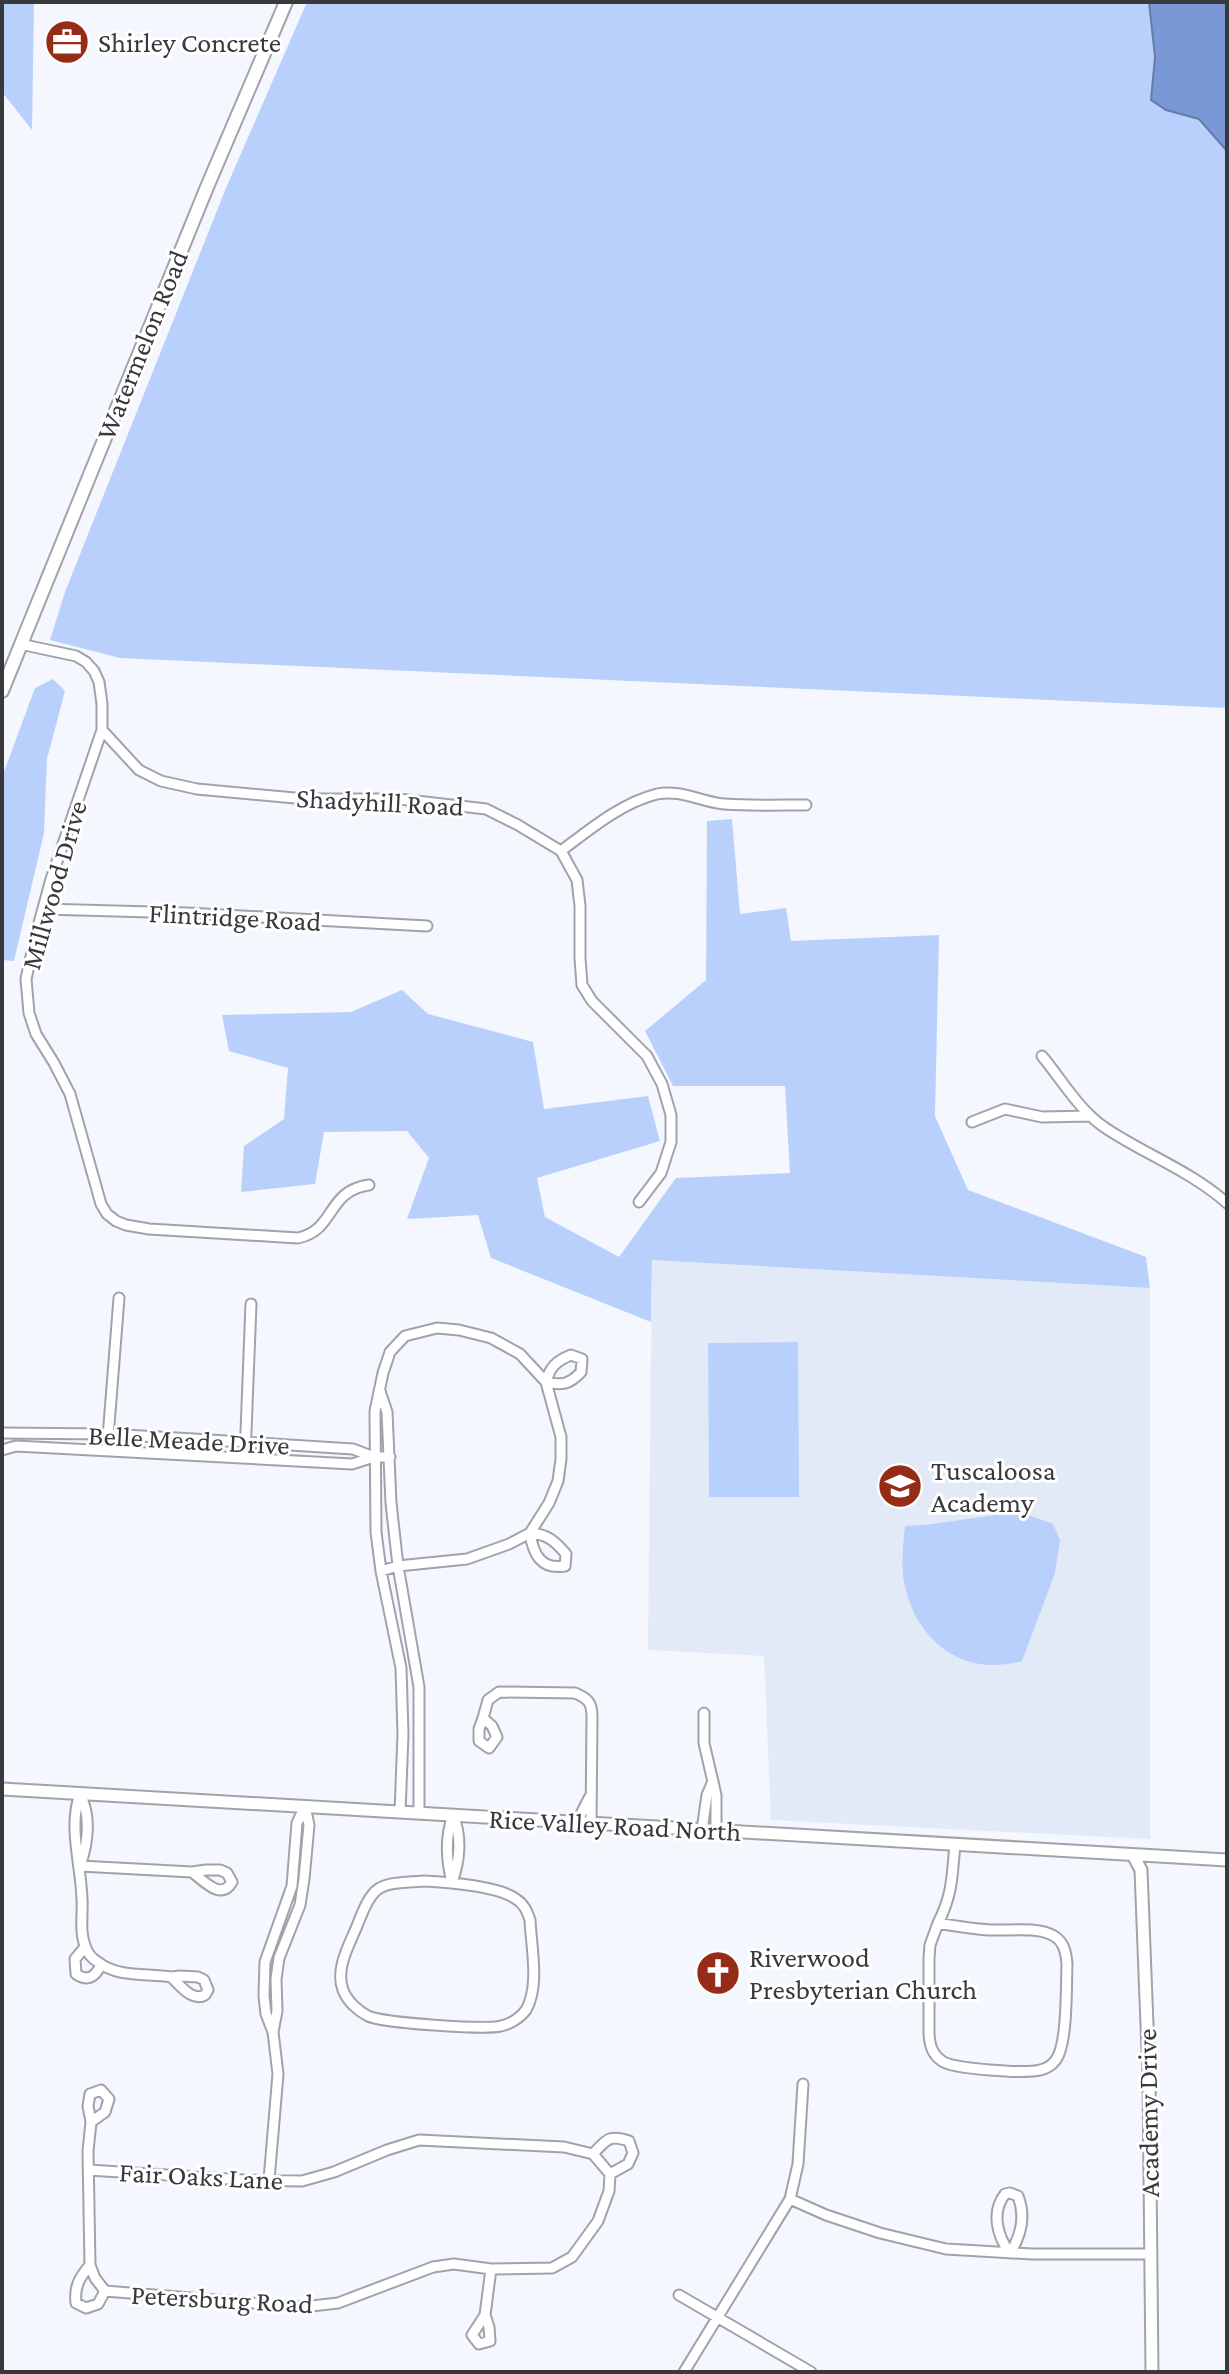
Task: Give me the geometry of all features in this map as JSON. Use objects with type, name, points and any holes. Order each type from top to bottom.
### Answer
[{"type":"main road","name":"Watermelon Road","points":[[2,691],[207,187],[286,2]]},
{"type":"street","name":"Millwood Drive","points":[[20,644],[76,656],[94,671],[101,693],[102,730],[51,879],[26,979],[29,1013],[36,1034],[70,1094],[97,1193],[107,1214],[126,1225],[149,1229],[298,1238],[310,1236],[319,1230],[346,1192],[369,1185]]},
{"type":"street","name":"Shadyhill Road","points":[[102,730],[139,770],[161,781],[197,789],[306,799],[399,799],[486,809],[561,851]]},
{"type":"street","points":[[639,1202],[661,1173],[671,1142],[671,1115],[662,1084],[647,1056],[592,1001],[582,985],[577,880],[561,851],[637,801],[660,793],[690,794],[721,804],[806,805]]},
{"type":"street","name":"Flintridge Road","points":[[43,909],[427,926]]},
{"type":"street","points":[[1042,1056],[1090,1116],[1193,1176],[1227,1203]]},
{"type":"street","points":[[972,1122],[1005,1109],[1042,1117],[1090,1116]]},
{"type":"street","points":[[107,1450],[119,1298]]},
{"type":"street","points":[[245,1457],[251,1304]]},
{"type":"street","points":[[381,1571],[398,1566],[467,1559],[530,1533],[549,1503],[558,1481],[561,1437],[546,1382],[520,1354],[491,1338],[437,1328],[405,1336],[390,1352],[383,1373],[375,1411],[376,1532],[381,1571],[401,1668],[403,1734],[400,1812]]},
{"type":"street","points":[[380,1391],[387,1412],[391,1503],[398,1566],[419,1687],[419,1813]]},
{"type":"street","name":"Belle Meade Drive","points":[[2,1433],[108,1434],[353,1449],[374,1457]]},
{"type":"street","name":"Belle Meade Drive","points":[[2,1450],[16,1446],[352,1464],[374,1457],[390,1457]]},
{"type":"street","points":[[530,1533],[543,1534],[555,1541],[566,1554],[565,1566],[553,1568],[541,1561],[532,1547],[530,1533]]},
{"type":"street","points":[[483,1718],[488,1700],[499,1692],[575,1693],[586,1697],[592,1707],[591,1825]]},
{"type":"street","points":[[704,1713],[704,1743],[716,1795],[716,1831]]},
{"type":"street","points":[[702,1830],[707,1795],[713,1781]]},
{"type":"street","name":"Rice Valley Road North","points":[[2,1789],[1227,1860]]},
{"type":"street","points":[[80,1794],[75,1806],[75,1846],[80,1866],[85,1947],[101,1965],[135,1974],[171,1977]]},
{"type":"street","points":[[576,1824],[591,1795]]},
{"type":"street","points":[[269,2180],[278,2074],[273,2032],[277,2011],[276,1979],[279,1958],[300,1905],[309,1825],[305,1806]]},
{"type":"street","points":[[452,1882],[457,1868],[459,1831],[453,1815]]},
{"type":"street","points":[[938,1923],[1036,1931],[1052,1934],[1062,1942],[1067,1964],[1063,2040],[1056,2060],[1049,2067],[1031,2071],[957,2067],[944,2063],[934,2055],[929,2034],[930,1945],[938,1923],[949,1897],[955,1844]]},
{"type":"street","name":"Academy Drive","points":[[1133,1855],[1141,1870],[1149,2077],[1152,2372]]},
{"type":"street","points":[[80,1866],[192,1872]]},
{"type":"street","points":[[452,1882],[509,1895],[526,1909],[530,1920],[533,1975],[526,2009],[519,2018],[499,2027],[388,2021],[366,2015],[348,2000],[341,1979],[345,1957],[371,1894],[379,1886],[390,1883],[452,1882]]},
{"type":"street","points":[[85,1947],[75,1959],[76,1974],[86,1979],[92,1977],[101,1965]]},
{"type":"street","points":[[684,2372],[790,2199],[798,2164],[803,2084]]},
{"type":"street","points":[[90,2265],[80,2277],[75,2291],[76,2303],[86,2308],[98,2304],[105,2291],[90,2265],[88,2151],[91,2122]]},
{"type":"street","name":"Petersburg Road","points":[[105,2291],[303,2307],[338,2303],[433,2267],[454,2264],[491,2269],[552,2268],[572,2257],[598,2221],[609,2191],[610,2174],[628,2164],[633,2153],[629,2141],[617,2137],[605,2141],[593,2154]]},
{"type":"street","name":"Fair Oaks Lane","points":[[89,2170],[302,2181],[419,2140],[564,2147],[593,2154]]},
{"type":"street","points":[[593,2154],[610,2174]]},
{"type":"street","points":[[1010,2193],[1018,2196],[1022,2222],[1019,2239],[1010,2253],[1000,2240],[997,2209],[1001,2198],[1010,2193]]},
{"type":"street","points":[[790,2199],[880,2233],[946,2249],[1010,2253],[1150,2254]]},
{"type":"street","points":[[485,2315],[491,2269]]},
{"type":"street","points":[[679,2295],[811,2372]]},
{"type":"shaded area","points":[[2,2],[34,2],[32,130],[2,92]]},
{"type":"shaded area","points":[[307,2],[1227,2],[1227,708],[120,658],[50,640],[65,592],[226,188]]},
{"type":"shaded area","points":[[1149,2],[1227,2],[1227,151],[1199,119],[1166,110],[1151,100],[1155,57]]},
{"type":"shaded area","points":[[53,679],[65,691],[47,759],[44,833],[14,961],[2,960],[2,777],[35,688]]},
{"type":"shaded area","points":[[732,819],[740,914],[786,908],[791,941],[939,935],[935,1116],[968,1190],[1146,1257],[1150,1288],[652,1260],[651,1322],[491,1258],[478,1215],[407,1219],[429,1158],[407,1131],[324,1132],[315,1184],[241,1192],[244,1146],[284,1119],[288,1068],[229,1051],[222,1015],[351,1012],[402,990],[428,1014],[533,1042],[544,1109],[648,1096],[660,1141],[537,1178],[545,1217],[619,1257],[676,1178],[790,1173],[785,1086],[673,1086],[645,1031],[706,980],[707,821]]},
{"type":"shaded area","name":"Tuscaloosa Academy","points":[[652,1260],[1150,1288],[1150,1839],[771,1820],[764,1656],[648,1650]]},
{"type":"shaded area","points":[[798,1342],[799,1497],[709,1497],[708,1343]]},
{"type":"shaded area","points":[[1006,1514],[1028,1515],[1053,1524],[1060,1540],[1055,1573],[1022,1661],[1000,1665],[980,1664],[961,1659],[945,1650],[930,1637],[919,1621],[904,1582],[905,1526]]},
{"type":"place","name":"Shirley Concrete","points":[[67,42]]},
{"type":"place","name":"Tuscaloosa Academy","points":[[900,1486]]},
{"type":"place","name":"Riverwood Presbyterian Church","points":[[718,1973]]}]
